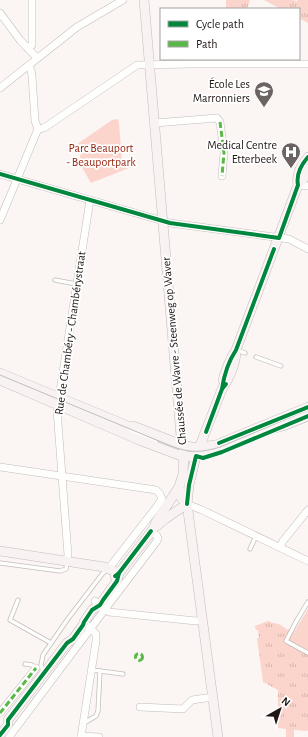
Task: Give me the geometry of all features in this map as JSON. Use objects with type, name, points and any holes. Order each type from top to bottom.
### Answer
[{"type":"street","points":[[28,48],[32,45],[32,0]]},
{"type":"street","points":[[0,88],[77,27],[123,0]]},
{"type":"street","name":"Chaussée de Wavre - Steenweg op Waver","points":[[144,0],[180,433],[183,451],[183,474],[179,487]]},
{"type":"street","points":[[0,12],[20,40],[37,58]]},
{"type":"street","points":[[38,130],[44,128],[137,65],[308,64]]},
{"type":"street","points":[[0,220],[38,130],[35,122],[32,76],[31,70],[28,66]]},
{"type":"street","points":[[155,123],[218,118],[220,122],[224,153],[222,176]]},
{"type":"street","points":[[218,737],[186,504],[189,484],[198,452],[222,389],[223,379],[227,367],[232,357],[241,352],[298,185],[297,180],[299,174],[304,162],[308,158]]},
{"type":"street","points":[[298,185],[302,182],[308,169]]},
{"type":"street","points":[[0,174],[170,223],[279,238],[289,240],[308,249]]},
{"type":"street","points":[[298,185],[308,186]]},
{"type":"street","name":"Rue de Chambéry - Chambérystraat","points":[[67,561],[68,556],[57,410],[90,200]]},
{"type":"street","points":[[0,373],[59,401]]},
{"type":"street","points":[[0,380],[128,426],[133,426],[183,451],[191,447],[198,452],[221,450],[273,428],[283,426],[308,416]]},
{"type":"street","points":[[198,452],[308,407]]},
{"type":"street","points":[[0,467],[156,490],[162,498],[156,509],[110,568]]},
{"type":"street","points":[[179,487],[181,498],[186,504],[202,510],[308,561]]},
{"type":"street","points":[[9,737],[91,628],[98,606],[113,578],[120,573],[152,530],[179,487]]},
{"type":"street","points":[[152,530],[186,504]]},
{"type":"street","points":[[280,547],[283,541],[308,510]]},
{"type":"street","points":[[0,713],[67,643],[69,635],[79,622],[84,622],[157,541],[158,538],[152,530]]},
{"type":"street","points":[[0,552],[110,568],[120,573]]},
{"type":"street","points":[[98,606],[109,612],[196,621],[202,620]]},
{"type":"street","points":[[84,622],[96,634],[96,641],[81,737],[99,737]]},
{"type":"street","points":[[0,735],[8,725],[11,717],[40,670]]},
{"type":"street","points":[[140,707],[183,709],[192,700],[213,697]]},
{"type":"street","points":[[0,726],[11,717]]},
{"type":"lane","points":[[55,280],[78,284]]},
{"type":"lane","points":[[256,357],[281,366]]},
{"type":"lane","points":[[0,377],[59,401]]},
{"type":"lane","points":[[273,428],[308,411]]},
{"type":"lane","points":[[250,549],[256,536]]},
{"type":"lane","points":[[0,563],[60,571],[66,569],[67,561]]},
{"type":"lane","points":[[25,664],[32,665],[40,670],[44,655],[51,643],[103,573],[110,568]]},
{"type":"lane","points":[[86,595],[98,606]]},
{"type":"lane","points":[[18,600],[10,620],[51,643]]},
{"type":"lane","points":[[308,602],[286,641],[308,653]]},
{"type":"lane","points":[[91,670],[123,674]]},
{"type":"lane","points":[[83,724],[96,716],[98,711],[100,671]]},
{"type":"lane","points":[[11,717],[21,720]]},
{"type":"green space","points":[[226,0],[250,0],[247,8],[226,8]]},
{"type":"green space","points":[[264,0],[294,0],[297,2],[297,0],[308,0],[308,23],[300,19],[300,8],[279,8]]},
{"type":"green space","name":"Parc Beauport - Beauportpark","points":[[118,119],[122,163],[134,163],[134,166],[91,183],[79,162],[81,153],[76,145],[112,120]]},
{"type":"green space","points":[[308,609],[308,650],[296,644],[294,637],[297,634],[294,632]]},
{"type":"green space","points":[[268,621],[279,624],[297,634],[295,638],[308,646],[308,730],[294,730],[294,737],[286,737],[286,729],[278,728],[278,690],[263,682],[257,638],[259,638],[258,630],[256,630],[255,626]]},
{"type":"tram line","points":[[0,375],[171,446],[189,451],[201,451],[220,447],[308,410]]},
{"type":"marked path","points":[[220,122],[224,153],[222,176]]},
{"type":"marked path","points":[[139,654],[142,657],[139,660],[136,657],[139,654]]},
{"type":"marked path","points":[[0,713],[36,668]]},
{"type":"cycle path","points":[[0,174],[170,223],[279,238],[298,185],[300,170],[308,157]]},
{"type":"cycle path","points":[[222,389],[227,369],[236,350],[274,249]]},
{"type":"cycle path","points":[[206,432],[222,389],[226,384]]},
{"type":"cycle path","points":[[219,443],[308,407]]},
{"type":"cycle path","points":[[187,504],[189,485],[196,456],[203,458],[222,452],[308,416]]},
{"type":"cycle path","points":[[115,576],[119,573],[151,531]]},
{"type":"cycle path","points":[[0,735],[8,725],[8,720],[67,643],[73,639],[92,610],[100,605],[117,581],[119,573]]},
{"type":"place","name":"École Les Marronniers","points":[[264,108]]},
{"type":"place","name":"Medical Centre Etterbeek","points":[[291,169]]}]
